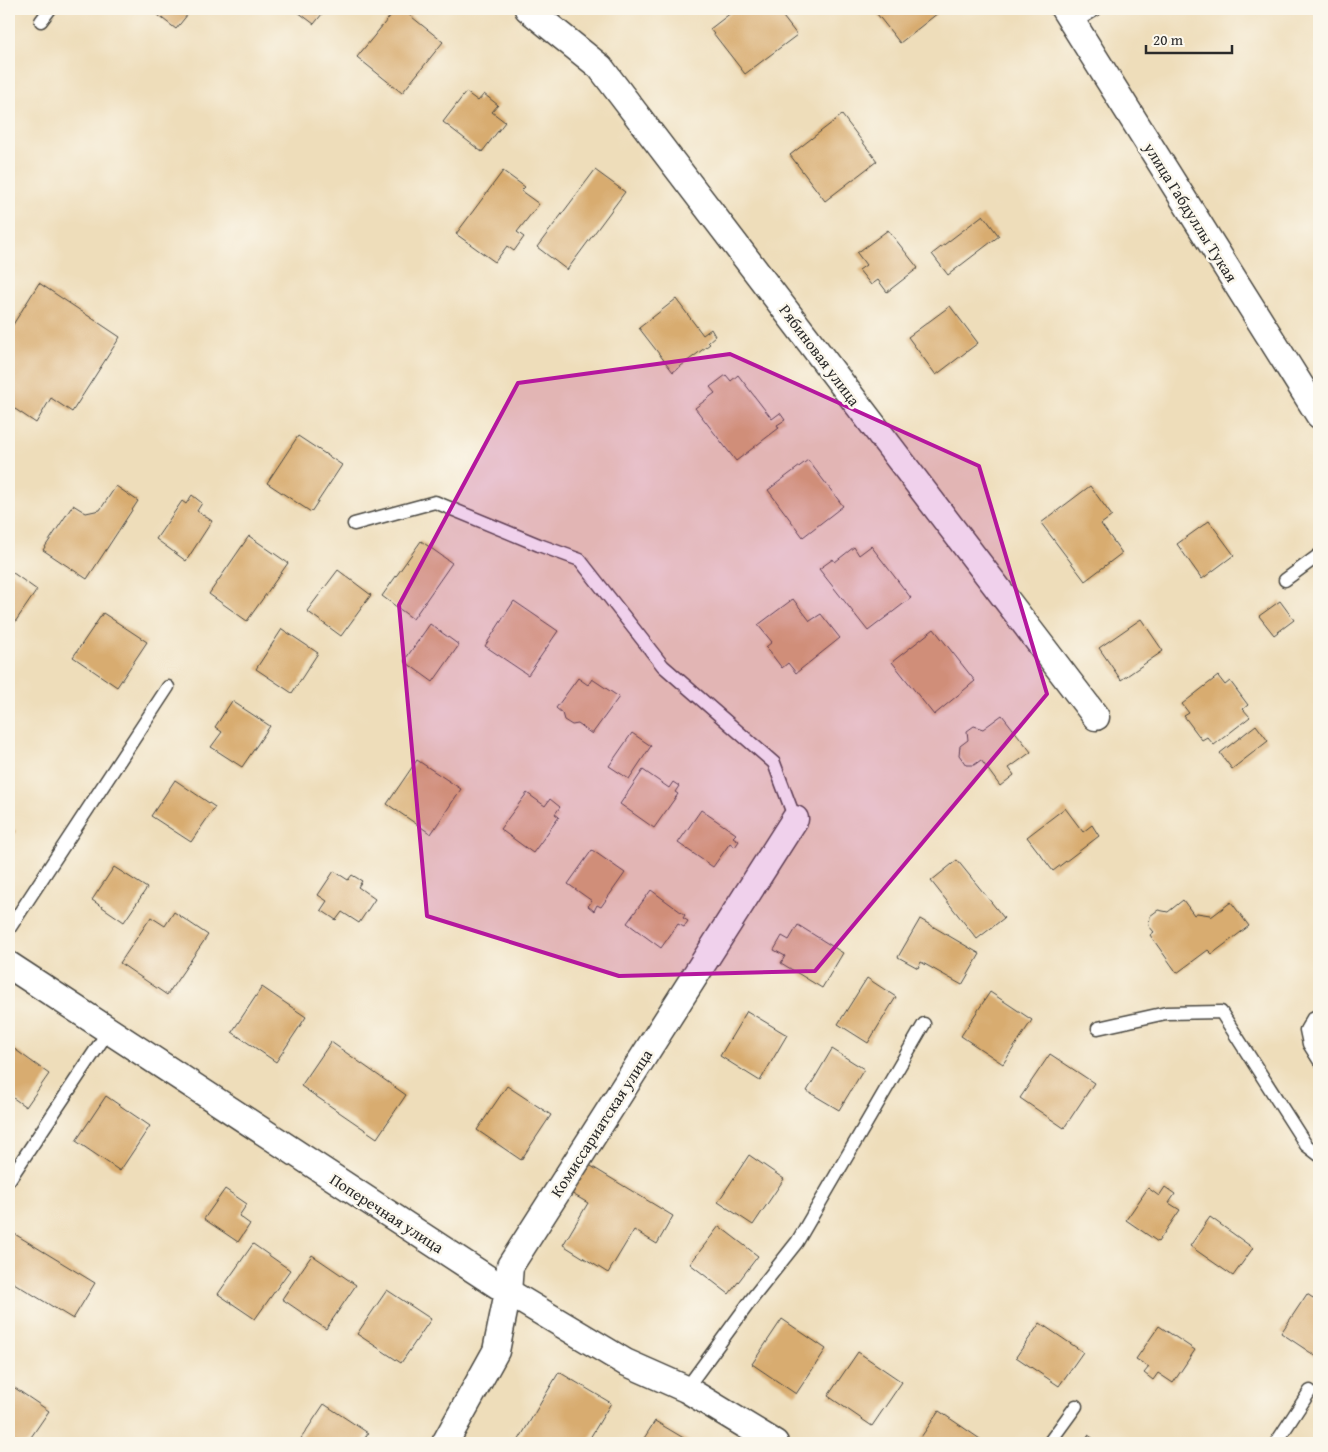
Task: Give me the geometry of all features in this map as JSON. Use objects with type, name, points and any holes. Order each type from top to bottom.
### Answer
[{"type":"street","name":"Рябиновая улица","points":[[528,9],[600,67],[1096,717]]},
{"type":"street","name":"улица Габдуллы Тукая","points":[[1068,16],[1319,415]]},
{"type":"street","name":"Комиссариатская улица","points":[[445,1443],[496,1351],[508,1292],[510,1266],[795,819]]},
{"type":"street","name":"Поперечная улица","points":[[9,966],[508,1292],[625,1362],[686,1389],[775,1443]]},
{"type":"lane","points":[[41,21],[50,9]]},
{"type":"lane","points":[[1068,16],[1096,9]]},
{"type":"lane","points":[[354,524],[435,502],[539,546],[580,560],[663,666],[774,764],[795,819]]},
{"type":"lane","points":[[1285,580],[1319,555]]},
{"type":"lane","points":[[9,929],[168,687]]},
{"type":"lane","points":[[1098,1028],[1166,1013],[1221,1012],[1306,1145],[1319,1155]]},
{"type":"lane","points":[[1319,1015],[1313,1018],[1306,1030],[1309,1044],[1319,1060]]},
{"type":"lane","points":[[686,1389],[751,1300],[797,1242],[924,1024]]},
{"type":"lane","points":[[9,1180],[109,1030]]},
{"type":"lane","points":[[1276,1443],[1310,1391]]},
{"type":"lane","points":[[1049,1443],[1076,1406]]},
{"type":"highlighted area","points":[[730,354],[979,466],[1047,694],[815,971],[619,976],[427,916],[399,605],[518,383]]},
{"type":"building","points":[[150,9],[192,9],[176,29]]},
{"type":"building","points":[[294,9],[326,9],[314,24]]},
{"type":"building","points":[[396,9],[402,9],[443,42],[402,93],[357,57]]},
{"type":"building","points":[[736,9],[777,9],[797,35],[745,74],[710,29]]},
{"type":"building","points":[[873,9],[943,9],[900,43]]},
{"type":"building","points":[[466,92],[478,101],[484,94],[498,105],[492,112],[505,122],[482,152],[443,122]]},
{"type":"building","points":[[842,115],[877,161],[825,201],[790,155]]},
{"type":"building","points":[[595,170],[625,192],[567,270],[537,247]]},
{"type":"building","points":[[503,171],[525,187],[521,191],[539,204],[517,232],[524,237],[514,251],[507,246],[495,262],[456,234]]},
{"type":"building","points":[[983,215],[999,236],[948,275],[932,254]]},
{"type":"building","points":[[888,230],[918,268],[887,292],[878,280],[871,285],[859,270],[866,265],[857,253]]},
{"type":"building","points":[[39,283],[120,337],[72,412],[51,398],[36,423],[9,405],[9,331]]},
{"type":"building","points":[[676,299],[703,335],[711,329],[715,336],[708,342],[710,344],[673,372],[639,328]]},
{"type":"building","points":[[950,306],[978,343],[936,375],[908,337]]},
{"type":"building","points":[[726,375],[731,381],[738,375],[772,419],[780,413],[785,420],[777,425],[779,428],[736,461],[695,408],[715,393],[710,387]]},
{"type":"building","points":[[298,436],[342,465],[311,512],[267,483]]},
{"type":"building","points":[[808,460],[843,506],[803,537],[768,490]]},
{"type":"building","points":[[116,486],[138,501],[87,579],[43,550],[73,505],[86,513],[100,510]]},
{"type":"building","points":[[1090,486],[1112,516],[1101,524],[1122,553],[1085,581],[1041,523]]},
{"type":"building","points":[[192,495],[202,503],[197,511],[212,521],[186,561],[156,539],[182,501],[186,504]]},
{"type":"building","points":[[1209,521],[1234,555],[1202,579],[1177,544]]},
{"type":"building","points":[[249,536],[288,563],[247,621],[209,594]]},
{"type":"building","points":[[421,541],[452,563],[413,619],[382,596]]},
{"type":"building","points":[[871,546],[911,598],[868,631],[819,569],[833,559],[835,562],[854,547],[859,555]]},
{"type":"building","points":[[9,570],[37,590],[13,625],[9,622]]},
{"type":"building","points":[[338,570],[371,595],[341,636],[307,611]]},
{"type":"building","points":[[793,599],[810,621],[821,614],[840,638],[796,673],[788,663],[782,668],[766,647],[772,642],[758,625]]},
{"type":"building","points":[[514,601],[558,631],[528,675],[485,646]]},
{"type":"building","points":[[1280,601],[1294,620],[1274,635],[1259,616]]},
{"type":"building","points":[[103,613],[147,642],[117,687],[73,657]]},
{"type":"building","points":[[1141,619],[1163,651],[1121,680],[1099,648]]},
{"type":"building","points":[[430,624],[459,645],[433,682],[404,661]]},
{"type":"building","points":[[282,629],[318,653],[292,693],[256,669]]},
{"type":"building","points":[[934,629],[975,681],[934,715],[892,662]]},
{"type":"building","points":[[1218,676],[1225,685],[1230,681],[1248,705],[1243,709],[1250,717],[1214,745],[1207,737],[1202,740],[1184,716],[1189,713],[1182,704]]},
{"type":"building","points":[[578,678],[588,685],[592,679],[619,697],[592,734],[578,724],[572,725],[564,720],[562,713],[556,708]]},
{"type":"building","points":[[232,701],[270,726],[242,767],[211,747],[222,732],[215,727]]},
{"type":"building","points":[[1002,715],[1031,752],[1009,768],[1014,775],[1000,786],[981,760],[974,765],[966,765],[959,755],[960,746],[968,740],[967,731],[974,726],[983,729]]},
{"type":"building","points":[[1256,725],[1268,741],[1232,769],[1220,753]]},
{"type":"building","points":[[632,733],[651,746],[629,779],[609,766]]},
{"type":"building","points":[[417,760],[461,789],[431,834],[387,804]]},
{"type":"building","points":[[643,770],[669,788],[673,782],[679,786],[675,792],[678,794],[654,828],[620,804]]},
{"type":"building","points":[[175,780],[215,807],[191,842],[151,816]]},
{"type":"building","points":[[527,793],[545,806],[550,799],[560,807],[555,814],[559,817],[533,853],[500,829]]},
{"type":"building","points":[[1065,808],[1083,832],[1092,825],[1099,836],[1053,871],[1027,837]]},
{"type":"building","points":[[701,810],[736,834],[733,837],[739,841],[735,847],[730,843],[713,867],[678,843]]},
{"type":"building","points":[[9,826],[16,831],[9,842]]},
{"type":"building","points":[[592,850],[625,873],[601,907],[597,905],[594,911],[588,906],[592,901],[568,884]]},
{"type":"building","points":[[957,860],[1004,918],[977,939],[931,881]]},
{"type":"building","points":[[114,867],[147,888],[124,922],[92,900]]},
{"type":"building","points":[[334,871],[348,880],[352,875],[362,881],[358,887],[375,899],[359,923],[342,912],[336,920],[321,910],[327,901],[318,895]]},
{"type":"building","points":[[651,890],[685,915],[683,918],[688,921],[684,927],[678,924],[661,948],[627,923]]},
{"type":"building","points":[[1183,900],[1194,915],[1197,913],[1210,915],[1211,917],[1231,902],[1249,926],[1212,954],[1208,950],[1177,973],[1150,935],[1154,932],[1149,926],[1150,916],[1158,910],[1168,912]]},
{"type":"building","points":[[174,912],[208,935],[167,995],[120,963],[151,917],[165,926]]},
{"type":"building","points":[[920,919],[980,954],[962,985],[921,962],[918,968],[898,957]]},
{"type":"building","points":[[798,925],[843,953],[822,988],[781,963],[785,956],[774,950],[782,936],[789,940]]},
{"type":"building","points":[[867,978],[896,997],[868,1043],[838,1024]]},
{"type":"building","points":[[262,987],[306,1017],[276,1062],[232,1032]]},
{"type":"building","points":[[990,992],[1032,1020],[1003,1064],[961,1036]]},
{"type":"building","points":[[747,1011],[787,1035],[760,1081],[720,1056]]},
{"type":"building","points":[[331,1042],[406,1095],[377,1138],[301,1086]]},
{"type":"building","points":[[9,1045],[49,1074],[26,1107],[9,1095]]},
{"type":"building","points":[[832,1049],[864,1069],[839,1110],[807,1091]]},
{"type":"building","points":[[1050,1054],[1094,1083],[1064,1128],[1020,1098]]},
{"type":"building","points":[[507,1086],[551,1115],[521,1160],[477,1130]]},
{"type":"building","points":[[106,1096],[150,1126],[120,1171],[76,1141]]},
{"type":"building","points":[[749,1155],[784,1179],[753,1225],[718,1202]]},
{"type":"building","points":[[586,1163],[673,1216],[657,1244],[634,1230],[608,1273],[563,1245],[588,1203],[569,1192]]},
{"type":"building","points":[[1165,1187],[1175,1194],[1169,1203],[1180,1210],[1158,1242],[1126,1220],[1148,1188],[1159,1196]]},
{"type":"building","points":[[225,1189],[247,1204],[239,1216],[250,1224],[238,1242],[204,1219]]},
{"type":"building","points":[[1210,1217],[1253,1248],[1233,1276],[1190,1246]]},
{"type":"building","points":[[719,1226],[758,1256],[729,1294],[690,1264]]},
{"type":"building","points":[[13,1233],[95,1283],[73,1319],[9,1280],[9,1240]]},
{"type":"building","points":[[253,1244],[290,1270],[255,1319],[218,1294]]},
{"type":"building","points":[[312,1255],[356,1285],[326,1329],[282,1299]]},
{"type":"building","points":[[387,1290],[431,1319],[401,1363],[357,1334]]},
{"type":"building","points":[[1307,1294],[1319,1302],[1319,1354],[1317,1357],[1281,1333]]},
{"type":"building","points":[[782,1319],[826,1349],[796,1394],[752,1364]]},
{"type":"building","points":[[1040,1323],[1083,1352],[1059,1386],[1016,1357]]},
{"type":"building","points":[[1159,1326],[1195,1350],[1173,1383],[1158,1373],[1153,1380],[1144,1373],[1149,1367],[1136,1359]]},
{"type":"building","points":[[858,1352],[902,1382],[872,1426],[828,1396]]},
{"type":"building","points":[[559,1372],[611,1403],[587,1443],[517,1443]]},
{"type":"building","points":[[9,1384],[49,1411],[27,1443],[9,1443]]},
{"type":"building","points":[[324,1404],[368,1433],[362,1443],[298,1443]]},
{"type":"building","points":[[939,1411],[983,1441],[981,1443],[917,1443]]},
{"type":"building","points":[[655,1421],[692,1443],[641,1443]]},
{"type":"building","points":[[1088,1435],[1100,1443],[1083,1443]]}]
